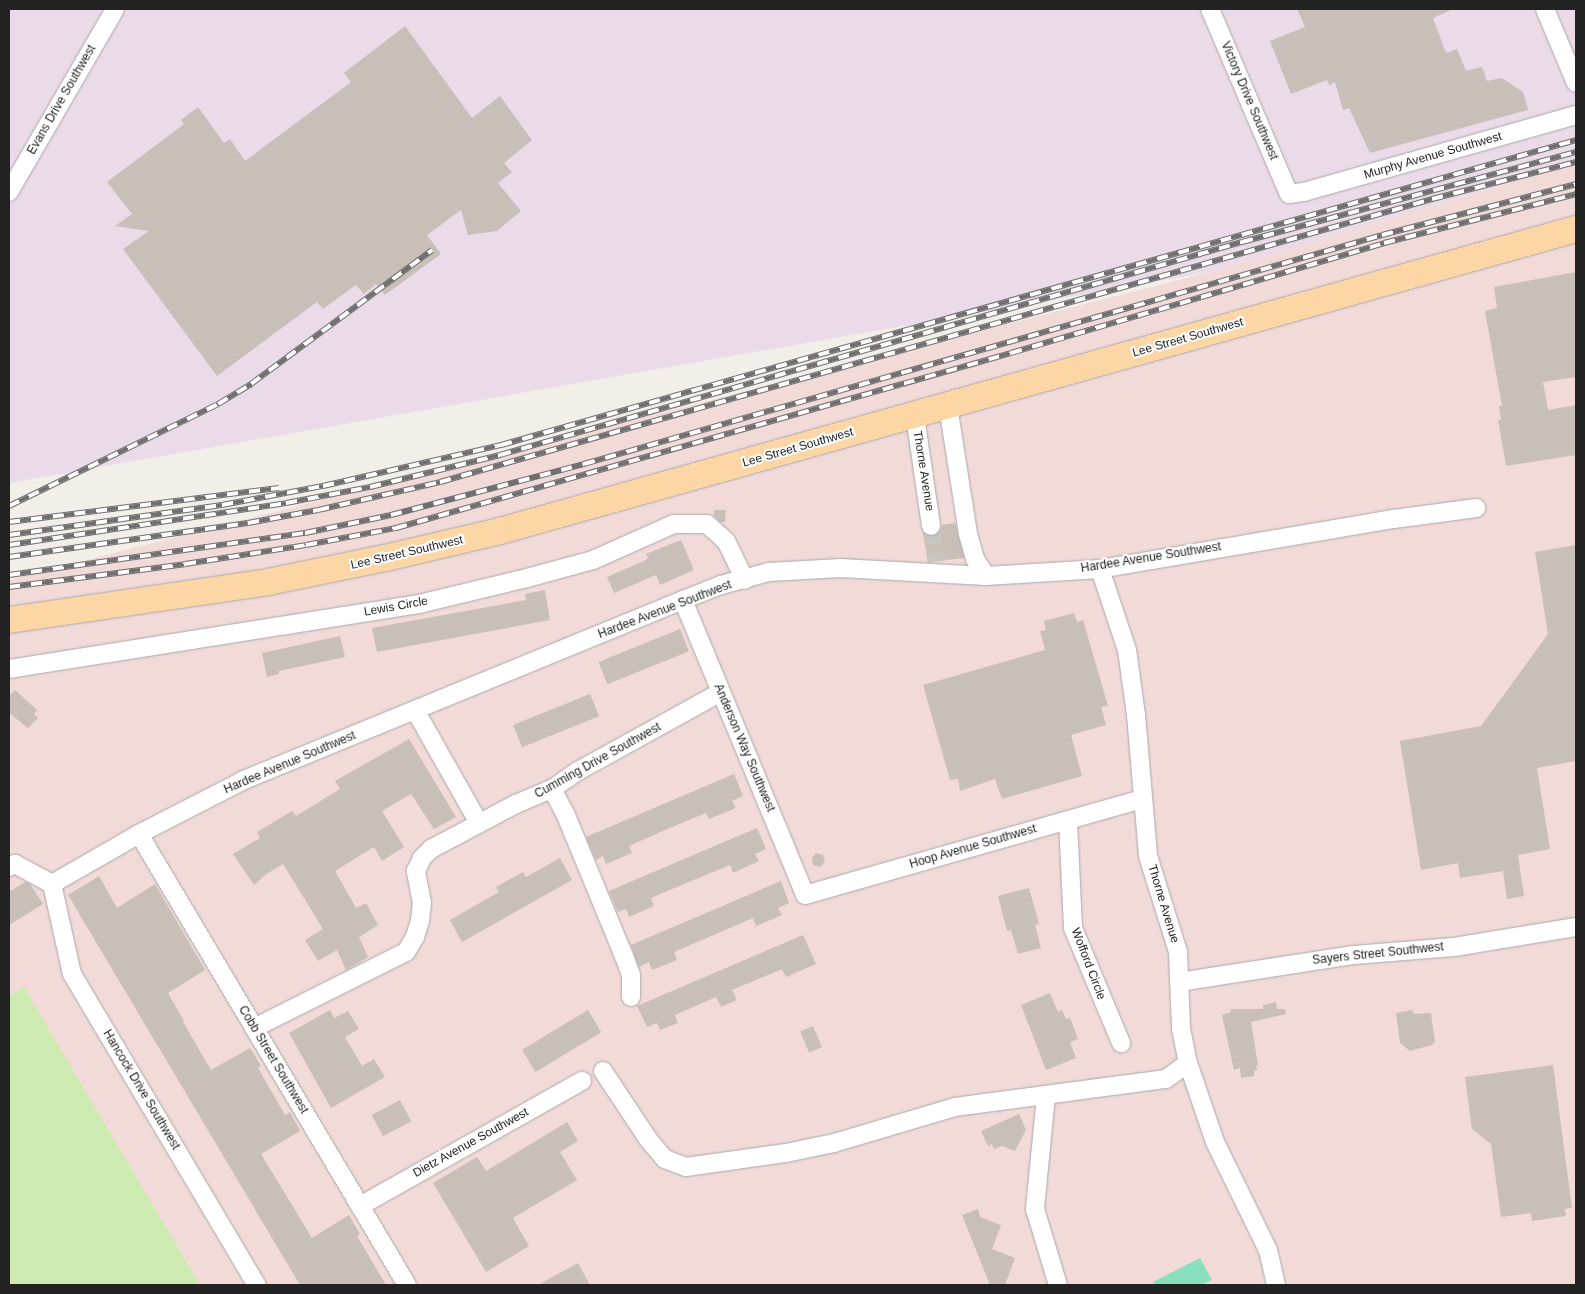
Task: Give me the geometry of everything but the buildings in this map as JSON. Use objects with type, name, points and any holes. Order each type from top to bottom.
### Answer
[{"type":"main road","name":"Lee Street Southwest","points":[[9,620],[268,582],[386,558],[500,531],[1576,229]]},
{"type":"street","name":"Evans Drive Southwest","points":[[9,192],[115,9]]},
{"type":"street","name":"Victory Drive Southwest","points":[[1210,9],[1289,194]]},
{"type":"street","points":[[1545,9],[1576,83]]},
{"type":"street","name":"Murphy Avenue Southwest","points":[[1289,194],[1304,192],[1576,115]]},
{"type":"street","points":[[948,406],[968,534],[975,559],[986,576]]},
{"type":"street","name":"Thorne Avenue","points":[[915,416],[931,526]]},
{"type":"street","name":"Hardee Avenue Southwest","points":[[52,884],[139,834],[244,780],[683,600],[721,586],[769,572],[841,568],[938,568],[986,576],[1100,569],[1394,519],[1476,508]]},
{"type":"street","name":"Lewis Circle","points":[[9,668],[419,604],[592,560],[674,524],[707,524],[726,541],[745,580]]},
{"type":"street","name":"Thorne Avenue","points":[[1100,569],[1127,650],[1136,715],[1148,856],[1178,952],[1181,1028],[1188,1063],[1215,1142],[1268,1250],[1276,1285]]},
{"type":"street","name":"Anderson Way Southwest","points":[[683,600],[805,895]]},
{"type":"street","name":"Cumming Drive Southwest","points":[[254,1028],[406,952],[415,937],[420,921],[422,904],[416,872],[422,858],[432,849],[479,823],[552,789],[578,771],[721,692]]},
{"type":"street","points":[[415,710],[479,823]]},
{"type":"street","points":[[552,789],[564,813],[624,956],[631,975],[631,997]]},
{"type":"street","name":"Hoop Avenue Southwest","points":[[805,895],[1142,800]]},
{"type":"street","name":"Wofford Circle","points":[[1068,821],[1073,928],[1121,1043]]},
{"type":"street","name":"Cobb Street Southwest","points":[[139,834],[407,1285]]},
{"type":"street","points":[[12,866],[52,884]]},
{"type":"street","name":"Hancock Drive Southwest","points":[[52,884],[72,974],[257,1285]]},
{"type":"street","name":"Sayers Street Southwest","points":[[1179,982],[1354,955],[1454,947],[1576,927]]},
{"type":"street","points":[[603,1071],[648,1139],[665,1159],[686,1167],[786,1153],[834,1143],[955,1107],[1166,1079],[1188,1063]]},
{"type":"street","name":"Dietz Avenue Southwest","points":[[360,1206],[582,1081]]},
{"type":"street","points":[[1046,1096],[1036,1209],[1058,1285]]},
{"type":"shaded area","points":[[9,9],[1576,9],[1576,163],[1210,272],[9,483]]},
{"type":"shaded area","points":[[1576,163],[1576,1285],[9,1285],[9,580],[1210,272]]},
{"type":"green space","points":[[24,987],[200,1285],[9,1285],[9,996]]},
{"type":"green space","points":[[1200,1258],[1212,1280],[1201,1285],[1155,1285],[1153,1282]]},
{"type":"tunnel","points":[[931,526],[937,562]]},
{"type":"railway","points":[[9,535],[222,505],[323,486],[501,445],[1576,140]]},
{"type":"railway","points":[[9,545],[286,503],[370,487],[500,455],[1242,242],[1576,152]]},
{"type":"railway","points":[[9,557],[248,523],[318,510],[440,482],[1432,199],[1576,162]]},
{"type":"railway","points":[[9,575],[305,533],[391,515],[584,464],[1382,235],[1576,184]]},
{"type":"railway","points":[[9,587],[185,564],[306,545],[396,528],[1011,353],[1384,243],[1576,194]]},
{"type":"railway","points":[[9,506],[218,404],[251,384],[432,250]]},
{"type":"railway","points":[[9,522],[279,488]]}]
